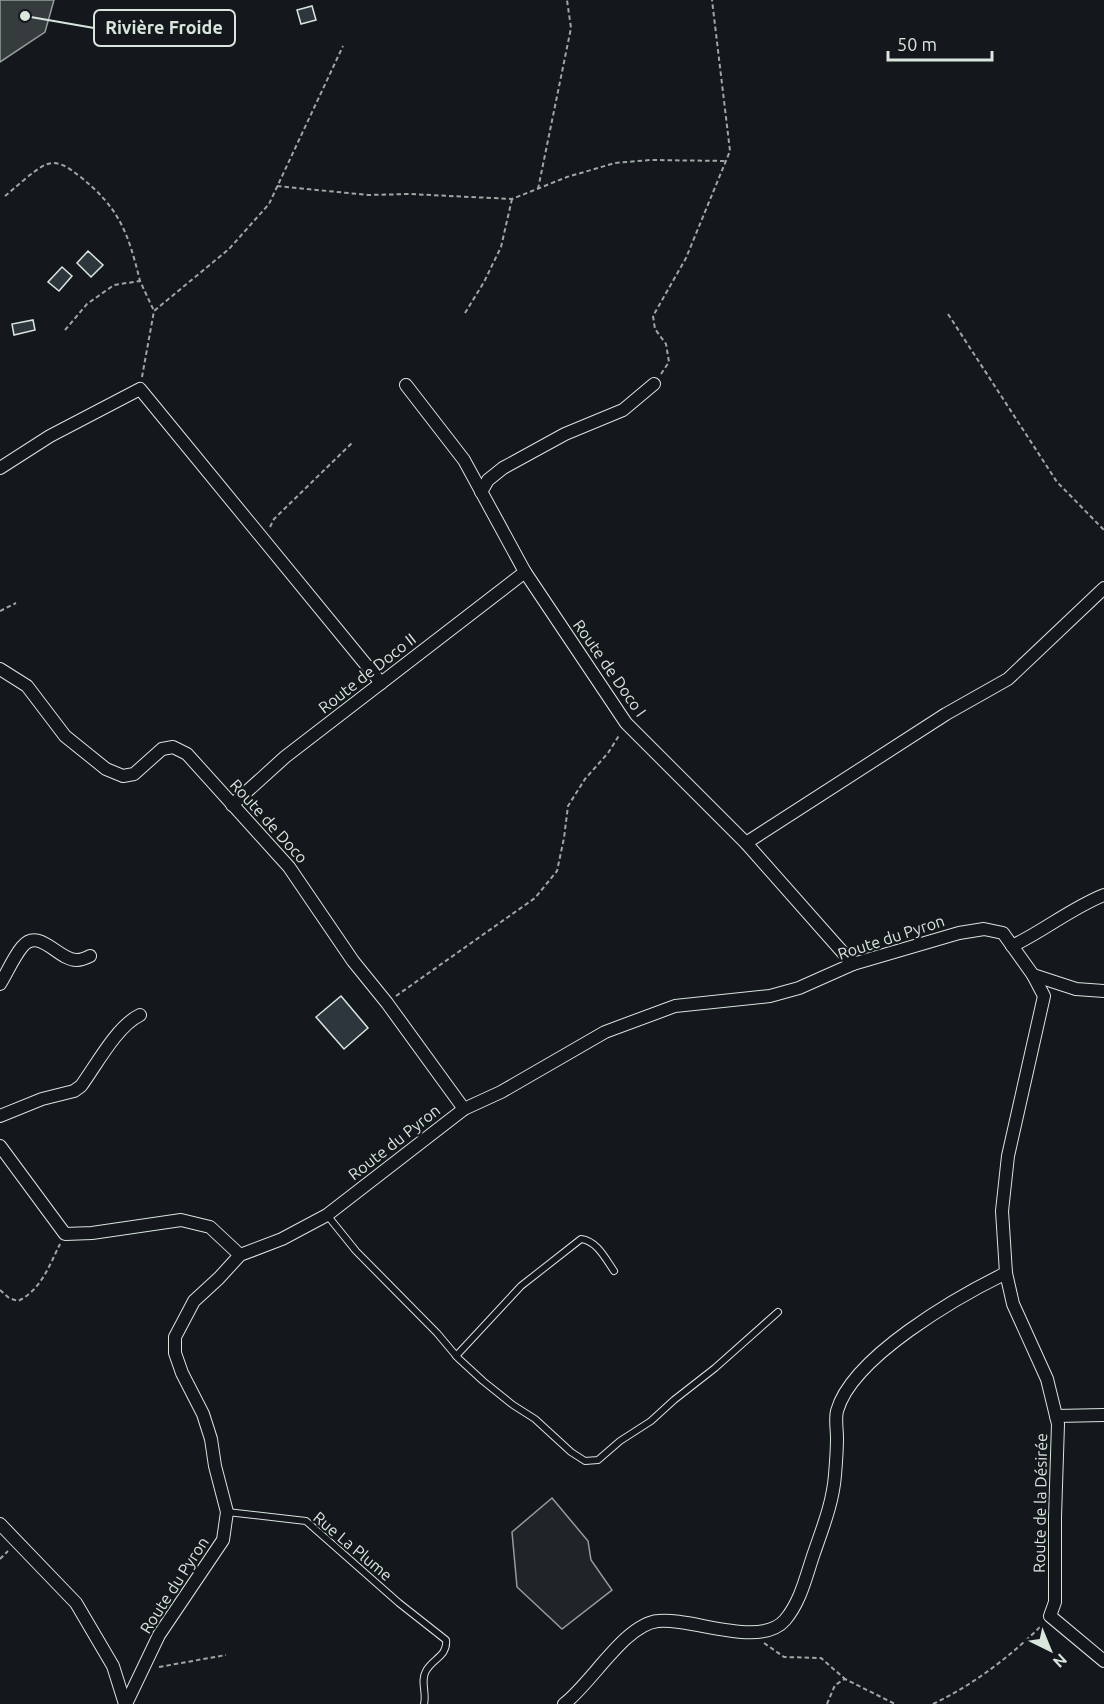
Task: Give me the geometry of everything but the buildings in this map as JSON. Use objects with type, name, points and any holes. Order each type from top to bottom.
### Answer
[{"type":"street","points":[[481,492],[488,480],[503,468],[558,438],[623,410],[654,384]]},
{"type":"street","name":"Route de Doco I","points":[[406,386],[464,460],[525,572],[626,723],[746,843],[854,964]]},
{"type":"street","points":[[0,468],[50,436],[140,389],[381,683]]},
{"type":"street","name":"Route de Doco II","points":[[232,805],[285,757],[525,572]]},
{"type":"street","points":[[746,843],[946,714],[1008,679],[1104,588]]},
{"type":"street","name":"Route de Doco","points":[[0,669],[27,686],[65,736],[106,769],[123,776],[134,774],[162,749],[173,747],[187,754],[289,867],[353,961],[387,1002],[464,1109]]},
{"type":"street","points":[[1012,946],[1049,927],[1068,912],[1104,895]]},
{"type":"street","name":"Route du Pyron","points":[[126,1704],[170,1617],[183,1602],[223,1540],[227,1512],[215,1466],[211,1439],[202,1414],[182,1373],[175,1353],[175,1337],[194,1301],[240,1255],[282,1239],[327,1215],[464,1109],[501,1092],[605,1032],[641,1018],[675,1006],[770,996],[799,988],[854,964],[959,933],[984,929],[1003,933],[1033,975]]},
{"type":"street","points":[[0,984],[21,948],[32,941],[43,942],[72,960],[77,961],[90,956]]},
{"type":"street","points":[[1033,975],[1076,989],[1104,992]]},
{"type":"street","name":"Route de la Désirée","points":[[1033,975],[1044,996],[1008,1156],[1002,1211],[1006,1273],[1013,1304],[1047,1379],[1058,1424],[1055,1602],[1050,1616]]},
{"type":"street","points":[[0,1116],[42,1099],[74,1091],[81,1086],[120,1031],[131,1019],[140,1015]]},
{"type":"street","points":[[0,1146],[65,1234],[92,1233],[181,1220],[210,1227],[240,1255]]},
{"type":"street","points":[[564,1704],[575,1696],[616,1649],[645,1625],[656,1621],[670,1621],[715,1629],[761,1633],[770,1631],[784,1620],[799,1599],[832,1500],[836,1473],[836,1413],[845,1394],[859,1373],[920,1323],[969,1291],[1006,1273]]},
{"type":"street","points":[[1056,1416],[1104,1415]]},
{"type":"street","points":[[0,1524],[76,1603],[113,1666],[126,1704]]},
{"type":"street","points":[[1050,1616],[1104,1661]]},
{"type":"lane","points":[[327,1215],[356,1251],[437,1333],[456,1356],[483,1381],[535,1419],[571,1452],[585,1461],[598,1460],[620,1441],[651,1421],[778,1312]]},
{"type":"lane","points":[[456,1356],[521,1286],[581,1239],[590,1240],[614,1271]]},
{"type":"lane","name":"Rue La Plume","points":[[227,1512],[306,1521],[399,1603],[446,1640],[443,1653],[429,1666],[423,1678],[426,1696],[423,1704]]},
{"type":"path","points":[[538,189],[571,28],[567,0]]},
{"type":"path","points":[[654,384],[669,362],[666,344],[655,329],[653,316],[686,258],[730,152],[712,0]]},
{"type":"path","points":[[154,311],[229,249],[269,204],[343,46]]},
{"type":"path","points":[[277,186],[368,195],[409,194],[512,199],[615,162],[727,161]]},
{"type":"path","points":[[5,196],[46,164],[66,166],[94,188],[113,208],[131,247],[140,281],[154,311],[140,389]]},
{"type":"path","points":[[465,313],[484,282],[501,247],[512,199]]},
{"type":"path","points":[[65,330],[87,304],[114,285],[140,281]]},
{"type":"path","points":[[948,314],[1057,482],[1104,531]]},
{"type":"path","points":[[265,541],[274,519],[353,442]]},
{"type":"path","points":[[0,611],[16,603]]},
{"type":"path","points":[[387,1002],[535,898],[557,871],[568,806],[585,779],[608,753],[626,723]]},
{"type":"path","points":[[0,1290],[9,1298],[18,1301],[28,1296],[37,1288],[65,1234]]},
{"type":"path","points":[[933,1704],[978,1678],[1015,1649],[1050,1616]]},
{"type":"path","points":[[747,1631],[784,1657],[821,1658],[845,1679],[895,1704]]},
{"type":"path","points":[[141,1672],[226,1655]]},
{"type":"path","points":[[827,1704],[835,1684],[845,1679]]},
{"type":"shaded area","points":[[0,0],[54,0],[45,32],[0,62]]},
{"type":"shaded area","points":[[552,1498],[588,1541],[591,1560],[612,1590],[562,1629],[517,1587],[512,1532]]},
{"type":"place","name":"Rivière Froide","points":[[25,16]]}]
